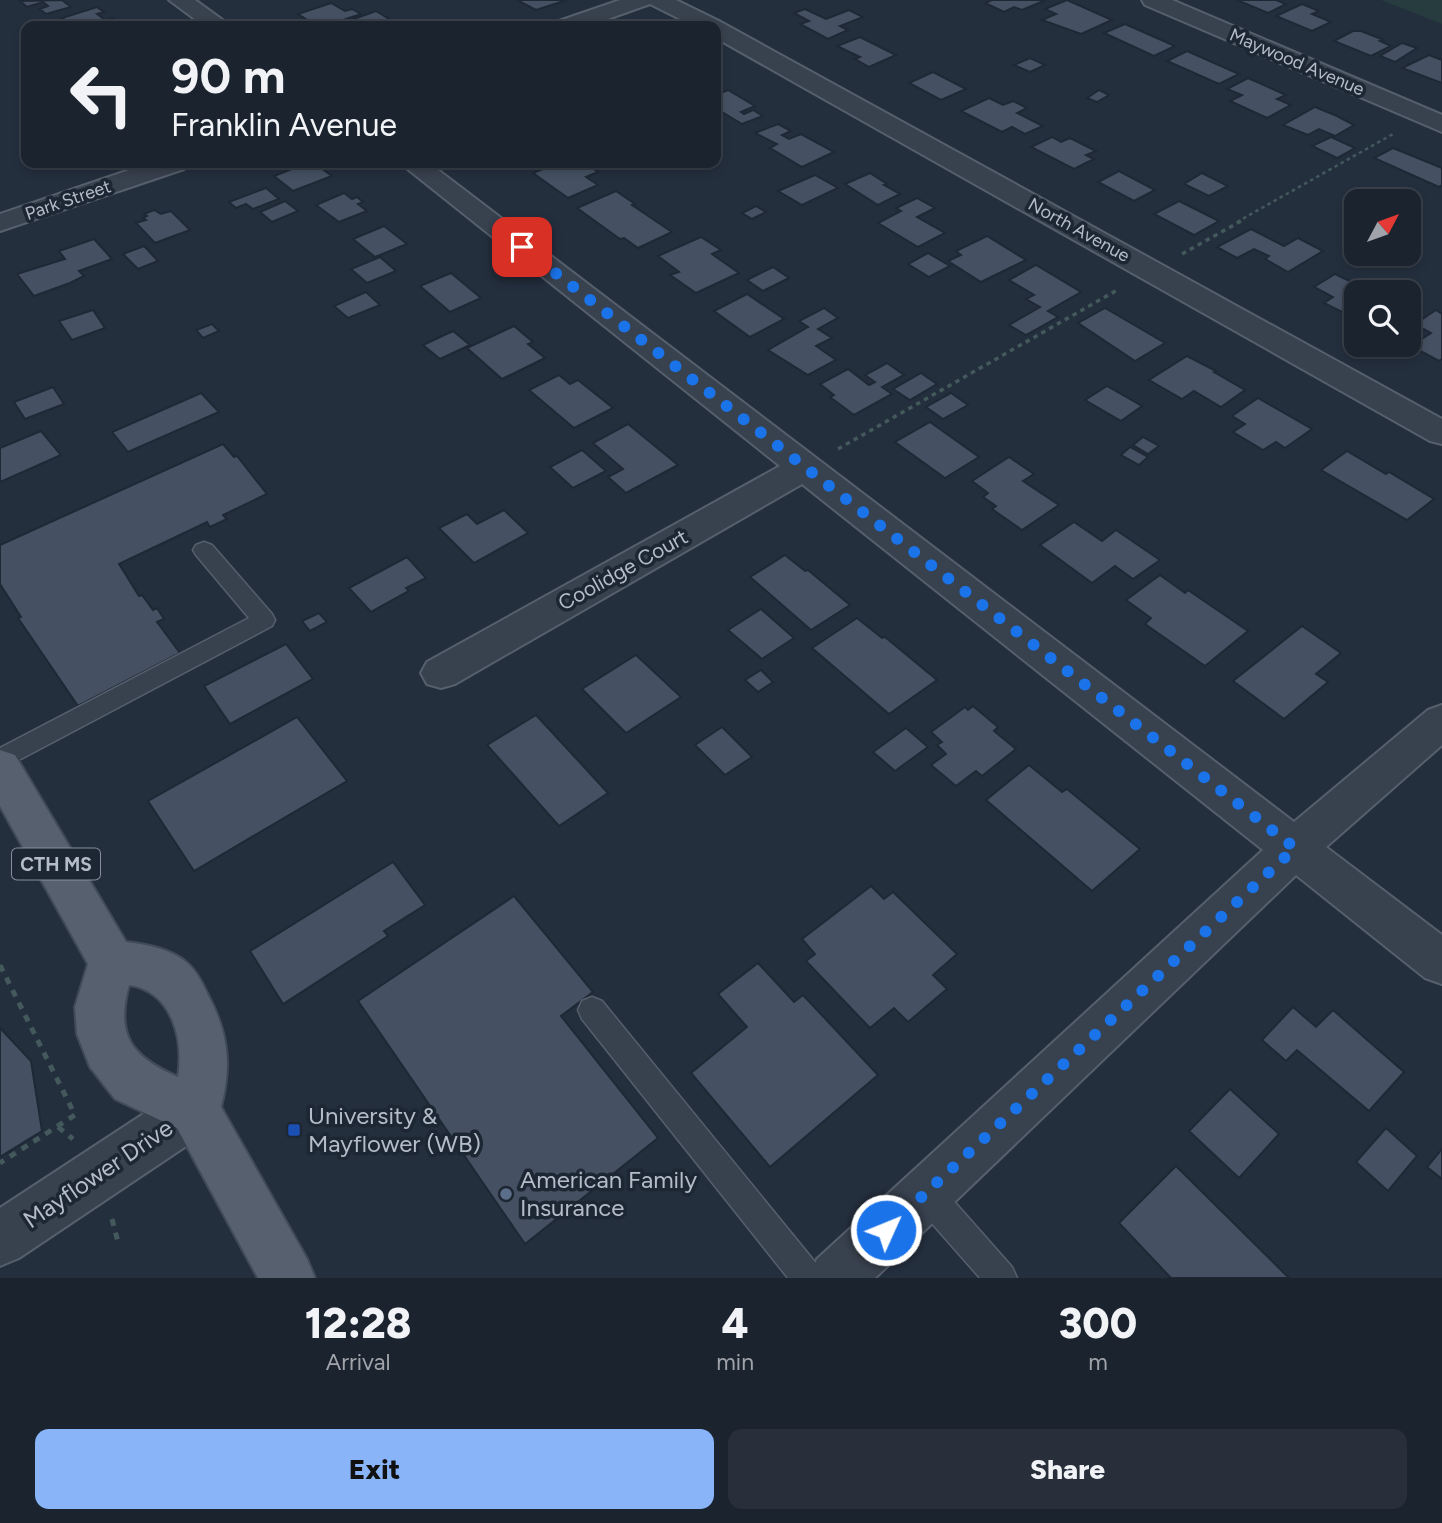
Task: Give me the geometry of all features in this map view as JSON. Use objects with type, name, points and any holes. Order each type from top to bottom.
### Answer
[{"type":"main road","name":"CTH MS","points":[[0,767],[112,962]]},
{"type":"main road","points":[[195,1110],[206,1059],[194,1014],[179,988],[166,975],[149,967],[112,962],[99,1007],[100,1028],[107,1051],[133,1082],[195,1110],[288,1278]]},
{"type":"street","points":[[180,0],[212,21]]},
{"type":"street","points":[[581,21],[642,0]]},
{"type":"street","name":"North Avenue","points":[[659,0],[702,21]]},
{"type":"street","name":"Maywood Avenue","points":[[1153,0],[1442,124]]},
{"type":"street","name":"North Avenue","points":[[721,31],[1442,433]]},
{"type":"street","name":"Park Street","points":[[0,223],[160,168]]},
{"type":"street","points":[[419,168],[1442,962]]},
{"type":"street","name":"Coolidge Court","points":[[441,673],[805,467]]},
{"type":"street","points":[[836,1278],[1295,848],[1442,721]]},
{"type":"street","name":"Mayflower Drive","points":[[0,1239],[195,1110]]},
{"type":"lane","points":[[0,760],[264,620],[204,550]]},
{"type":"lane","points":[[592,1010],[808,1278]]},
{"type":"lane","points":[[925,1192],[1001,1278]]},
{"type":"path","points":[[0,965],[75,1115],[0,1163]]},
{"type":"green space","points":[[1381,0],[1442,0],[1442,24]]},
{"type":"building","points":[[62,0],[71,7],[46,14],[40,9],[48,6],[43,2],[27,7],[20,1]]},
{"type":"building","points":[[517,0],[567,0],[536,10]]},
{"type":"building","points":[[992,0],[1046,0],[1022,10],[1014,7],[1004,12],[985,3]]},
{"type":"building","points":[[1067,0],[1112,20],[1081,34],[1042,20],[1056,14],[1045,9]]},
{"type":"building","points":[[1237,0],[1276,0],[1286,4],[1268,13]]},
{"type":"building","points":[[331,3],[345,11],[352,9],[361,14],[340,21],[309,21],[298,14]]},
{"type":"building","points":[[1302,4],[1319,11],[1312,14],[1331,22],[1312,31],[1276,16]]},
{"type":"building","points":[[97,7],[104,12],[97,14],[105,20],[112,18],[116,21],[66,21],[62,18]]},
{"type":"building","points":[[805,9],[826,19],[849,10],[863,17],[840,26],[848,30],[828,39],[800,24],[809,21],[794,13]]},
{"type":"building","points":[[376,11],[389,19],[383,21],[351,20]]},
{"type":"building","points":[[1125,24],[1175,46],[1154,56],[1104,33]]},
{"type":"building","points":[[1353,31],[1361,31],[1384,40],[1380,41],[1391,46],[1371,56],[1334,41]]},
{"type":"building","points":[[860,37],[896,55],[869,67],[855,59],[860,57],[837,46]]},
{"type":"building","points":[[1402,43],[1417,48],[1395,62],[1380,56]]},
{"type":"building","points":[[1187,51],[1239,74],[1219,84],[1167,61]]},
{"type":"building","points":[[1429,55],[1442,60],[1442,83],[1402,68]]},
{"type":"building","points":[[1030,58],[1045,65],[1030,72],[1014,65]]},
{"type":"building","points":[[933,72],[966,89],[941,100],[909,83]]},
{"type":"building","points":[[1248,78],[1286,95],[1277,99],[1291,105],[1267,118],[1230,101],[1242,95],[1227,89]]},
{"type":"building","points":[[728,90],[755,106],[741,112],[744,114],[753,110],[763,116],[742,124],[721,112],[721,93]]},
{"type":"building","points":[[1099,90],[1109,95],[1097,102],[1087,98]]},
{"type":"building","points":[[989,98],[1003,105],[1013,101],[1027,108],[1017,113],[1043,126],[1025,134],[1012,127],[1002,132],[961,111]]},
{"type":"building","points":[[1315,107],[1354,125],[1335,136],[1319,129],[1308,135],[1283,125]]},
{"type":"building","points":[[778,124],[791,131],[782,135],[789,139],[801,134],[834,152],[802,167],[770,148],[777,144],[755,133]]},
{"type":"building","points":[[1052,137],[1061,142],[1070,138],[1096,151],[1086,155],[1094,159],[1074,169],[1031,147]]},
{"type":"building","points":[[1331,137],[1355,148],[1337,158],[1312,146]]},
{"type":"building","points":[[1393,148],[1442,168],[1442,185],[1439,187],[1374,158]]},
{"type":"building","points":[[294,168],[321,168],[332,176],[293,191],[274,176]]},
{"type":"building","points":[[545,168],[592,168],[598,172],[586,177],[598,185],[568,198],[533,173]]},
{"type":"building","points":[[1119,171],[1155,190],[1134,201],[1098,182]]},
{"type":"building","points":[[870,173],[900,194],[878,205],[845,184]]},
{"type":"building","points":[[1202,173],[1228,186],[1209,196],[1184,184]]},
{"type":"building","points":[[815,175],[838,188],[802,205],[778,191]]},
{"type":"building","points":[[266,188],[279,199],[253,209],[246,204],[236,208],[229,202]]},
{"type":"building","points":[[616,191],[672,232],[638,248],[624,238],[620,239],[577,208]]},
{"type":"building","points":[[344,193],[352,199],[357,197],[363,202],[358,204],[367,211],[339,222],[316,205]]},
{"type":"building","points":[[917,198],[935,208],[917,217],[945,233],[918,247],[878,223],[901,211],[896,208]]},
{"type":"building","points":[[285,201],[298,211],[272,222],[260,212]]},
{"type":"building","points":[[1179,201],[1219,221],[1194,235],[1154,214]]},
{"type":"building","points":[[756,206],[766,212],[752,219],[742,213]]},
{"type":"building","points":[[154,210],[161,214],[171,211],[190,230],[155,243],[136,223],[146,220],[143,218],[147,216],[144,214]]},
{"type":"building","points":[[384,226],[407,244],[375,257],[353,239]]},
{"type":"building","points":[[1251,229],[1284,246],[1298,238],[1323,251],[1288,272],[1265,259],[1269,256],[1254,249],[1237,258],[1217,247]]},
{"type":"building","points":[[987,236],[1026,260],[981,282],[948,261],[961,255],[956,251]]},
{"type":"building","points":[[701,237],[721,250],[712,254],[739,273],[696,293],[670,275],[679,272],[658,256]]},
{"type":"building","points":[[94,239],[112,259],[79,271],[84,276],[70,283],[34,296],[17,274],[65,259],[59,251]]},
{"type":"building","points":[[144,246],[158,261],[138,269],[123,254]]},
{"type":"building","points":[[928,253],[950,266],[929,277],[908,264]]},
{"type":"building","points":[[380,257],[396,271],[367,283],[351,269]]},
{"type":"building","points":[[1036,265],[1081,292],[1048,311],[1058,317],[1026,335],[1009,325],[1040,307],[1026,299],[1034,295],[1009,280]]},
{"type":"building","points":[[773,267],[789,278],[763,291],[747,280]]},
{"type":"building","points":[[451,273],[481,298],[450,312],[420,286]]},
{"type":"building","points":[[1335,274],[1347,280],[1344,280],[1344,313],[1324,303],[1333,297],[1314,287]]},
{"type":"building","points":[[366,292],[380,305],[348,318],[334,306]]},
{"type":"building","points":[[747,294],[784,319],[750,337],[714,311]]},
{"type":"building","points":[[824,308],[838,318],[818,329],[832,338],[816,346],[836,360],[808,375],[768,350],[808,327],[799,321]]},
{"type":"building","points":[[1105,308],[1165,343],[1135,361],[1078,323]]},
{"type":"building","points":[[93,310],[105,328],[72,340],[59,321]]},
{"type":"building","points":[[1436,310],[1442,314],[1442,359],[1439,361],[1421,351],[1421,340],[1431,333],[1421,327],[1421,320]]},
{"type":"building","points":[[212,324],[219,331],[203,338],[196,330]]},
{"type":"building","points":[[514,326],[533,342],[528,344],[545,358],[502,379],[467,348]]},
{"type":"building","points":[[514,326],[533,342],[528,344],[545,358],[502,379],[467,348]]},
{"type":"building","points":[[453,331],[470,345],[440,359],[423,345]]},
{"type":"building","points":[[453,331],[470,345],[440,359],[423,345]]},
{"type":"building","points":[[1187,356],[1245,390],[1221,407],[1194,391],[1182,399],[1149,380]]},
{"type":"building","points":[[887,363],[904,375],[882,387],[892,394],[854,415],[830,397],[834,395],[820,384],[848,369],[869,385],[875,382],[865,375]]},
{"type":"building","points":[[921,373],[937,384],[910,400],[893,389]]},
{"type":"building","points":[[559,375],[570,384],[578,380],[613,408],[574,428],[529,390]]},
{"type":"building","points":[[1107,386],[1142,406],[1121,421],[1085,400]]},
{"type":"building","points":[[53,387],[64,404],[25,419],[14,402]]},
{"type":"building","points":[[201,393],[219,412],[128,452],[112,432]]},
{"type":"building","points":[[951,393],[968,405],[943,419],[926,407]]},
{"type":"building","points":[[1258,398],[1312,429],[1285,448],[1276,442],[1263,450],[1233,432],[1245,424],[1232,416]]},
{"type":"building","points":[[930,422],[979,457],[945,478],[895,442]]},
{"type":"building","points":[[628,424],[678,465],[626,493],[608,477],[623,469],[593,443]]},
{"type":"building","points":[[41,431],[61,455],[0,482],[0,448]]},
{"type":"building","points":[[1143,437],[1159,446],[1148,454],[1133,445]]},
{"type":"building","points":[[223,444],[234,457],[237,456],[267,494],[223,515],[227,519],[210,527],[207,522],[119,564],[139,596],[142,595],[153,610],[157,608],[164,619],[157,622],[180,653],[78,706],[18,618],[21,617],[0,584],[0,545]]},
{"type":"building","points":[[1130,447],[1148,457],[1139,465],[1121,455]]},
{"type":"building","points":[[582,450],[606,471],[573,488],[550,467]]},
{"type":"building","points":[[1347,451],[1434,499],[1407,520],[1321,470]]},
{"type":"building","points":[[1009,457],[1034,474],[1023,481],[1059,505],[1022,530],[992,509],[996,506],[983,497],[988,493],[972,481]]},
{"type":"building","points":[[504,510],[528,533],[474,563],[439,528],[467,514],[477,524]]},
{"type":"building","points":[[1074,522],[1102,541],[1116,530],[1160,560],[1133,579],[1115,566],[1092,583],[1040,545]]},
{"type":"building","points":[[785,555],[805,571],[808,570],[850,605],[811,630],[750,577]]},
{"type":"building","points":[[407,557],[426,578],[406,588],[409,591],[371,612],[349,588]]},
{"type":"building","points":[[1160,575],[1185,593],[1188,590],[1248,631],[1205,666],[1145,624],[1151,618],[1126,600]]},
{"type":"building","points":[[761,609],[794,638],[762,659],[728,630]]},
{"type":"building","points":[[319,613],[327,622],[310,631],[302,621]]},
{"type":"building","points":[[857,618],[882,638],[885,637],[937,680],[889,714],[812,648]]},
{"type":"building","points":[[1302,626],[1341,653],[1316,674],[1328,682],[1284,719],[1233,681]]},
{"type":"building","points":[[286,644],[313,679],[230,724],[204,686]]},
{"type":"building","points":[[636,655],[681,697],[626,733],[582,689]]},
{"type":"building","points":[[761,670],[773,682],[758,692],[745,680]]},
{"type":"building","points":[[973,706],[998,727],[994,731],[1016,749],[982,776],[976,771],[956,786],[931,765],[946,754],[937,745],[942,742],[931,732],[965,707],[968,710]]},
{"type":"building","points":[[536,715],[608,793],[559,826],[487,745]]},
{"type":"building","points":[[297,717],[347,781],[194,871],[148,801]]},
{"type":"building","points":[[722,727],[752,757],[725,775],[695,745]]},
{"type":"building","points":[[906,728],[928,747],[895,771],[873,752]]},
{"type":"building","points":[[1029,765],[1062,792],[1067,789],[1140,849],[1092,891],[986,800]]},
{"type":"building","points":[[393,862],[425,905],[384,931],[388,936],[283,1004],[250,951]]},
{"type":"building","points":[[871,886],[884,899],[893,892],[957,954],[933,975],[947,989],[908,1022],[894,1008],[870,1028],[806,961],[815,954],[802,939]]},
{"type":"building","points":[[514,896],[593,992],[561,1016],[658,1138],[525,1244],[358,1001]]},
{"type":"building","points":[[758,963],[794,1002],[803,995],[878,1075],[770,1167],[691,1073],[747,1027],[718,994]]},
{"type":"building","points":[[1293,1007],[1316,1027],[1333,1010],[1404,1072],[1369,1111],[1297,1050],[1286,1061],[1262,1040]]},
{"type":"building","points":[[0,1028],[31,1061],[42,1131],[0,1157]]},
{"type":"building","points":[[1230,1089],[1279,1134],[1239,1178],[1189,1131]]},
{"type":"building","points":[[1386,1128],[1417,1156],[1388,1191],[1356,1162]]},
{"type":"building","points":[[1442,1149],[1442,1179],[1427,1167]]},
{"type":"building","points":[[1176,1166],[1289,1278],[1171,1278],[1119,1223]]},
{"type":"place","name":"University & Mayflower (WB)","points":[[294,1130]]},
{"type":"place","name":"American Family Insurance","points":[[506,1194]]},
{"type":"route","points":[[522,247],[1295,848],[886,1230]]}]
